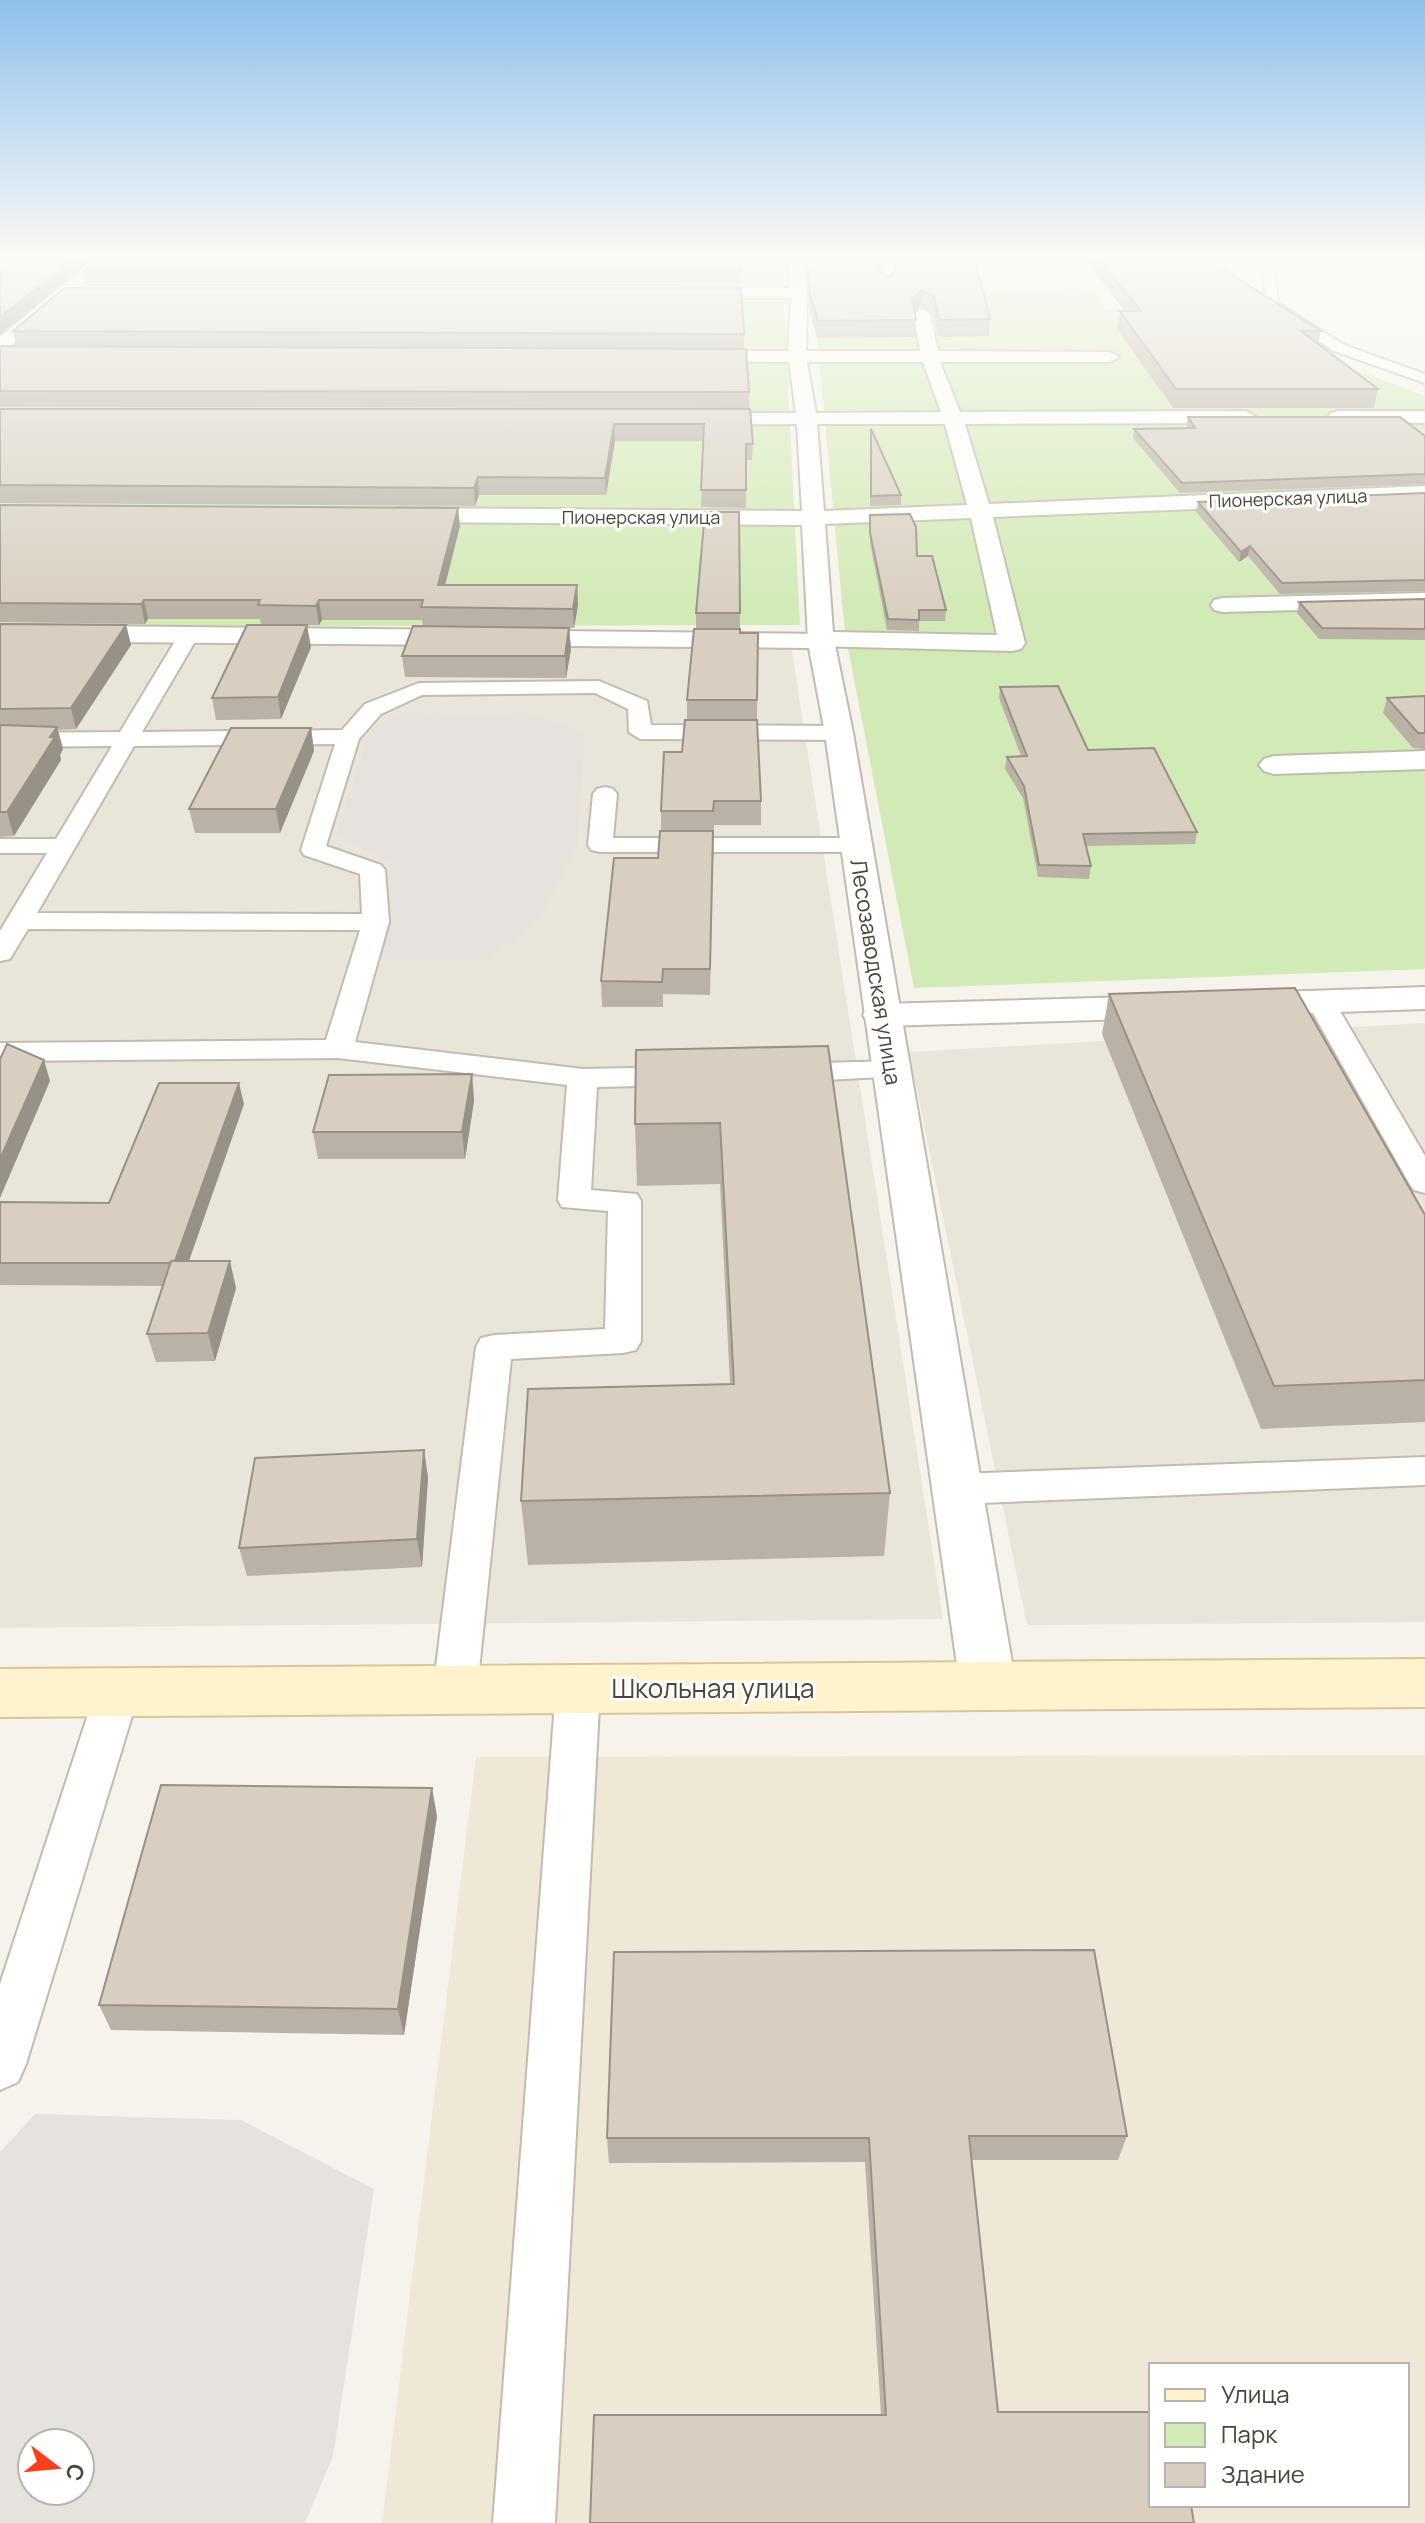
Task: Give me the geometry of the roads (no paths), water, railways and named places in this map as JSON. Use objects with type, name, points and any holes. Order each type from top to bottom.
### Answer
[{"type":"main road","name":"Школьная улица","points":[[0,1693],[1425,1683]]},
{"type":"street","name":"Лесозаводская улица","points":[[800,378],[815,518],[821,640],[839,733],[988,1686]]},
{"type":"street","points":[[0,633],[1012,643],[980,511],[953,418],[938,378]]},
{"type":"street","points":[[664,418],[1268,417]]},
{"type":"street","points":[[1315,417],[1425,417]]},
{"type":"street","name":"Пионерская улица","points":[[383,515],[815,518],[1425,493]]},
{"type":"street","points":[[1223,605],[1425,600]]},
{"type":"street","points":[[1274,765],[1425,760]]},
{"type":"street","points":[[881,1015],[1425,998]]},
{"type":"lane","points":[[0,953],[190,633]]},
{"type":"lane","points":[[338,1049],[376,922],[372,870],[313,850],[348,737],[373,709],[419,689],[599,687],[639,706],[640,732],[839,733]]},
{"type":"lane","points":[[0,740],[348,737]]},
{"type":"lane","points":[[605,794],[600,845],[856,845]]},
{"type":"lane","points":[[0,846],[63,846]]},
{"type":"lane","points":[[19,921],[376,922]]},
{"type":"lane","points":[[1320,1001],[1425,1183]]},
{"type":"lane","points":[[0,1052],[338,1049],[583,1078],[891,1070]]},
{"type":"lane","points":[[455,1690],[494,1347],[623,1341],[625,1201],[574,1200],[583,1078]]},
{"type":"lane","points":[[957,1489],[1425,1471]]},
{"type":"lane","points":[[524,2523],[578,1689]]},
{"type":"lane","points":[[0,2064],[117,1693]]}]
